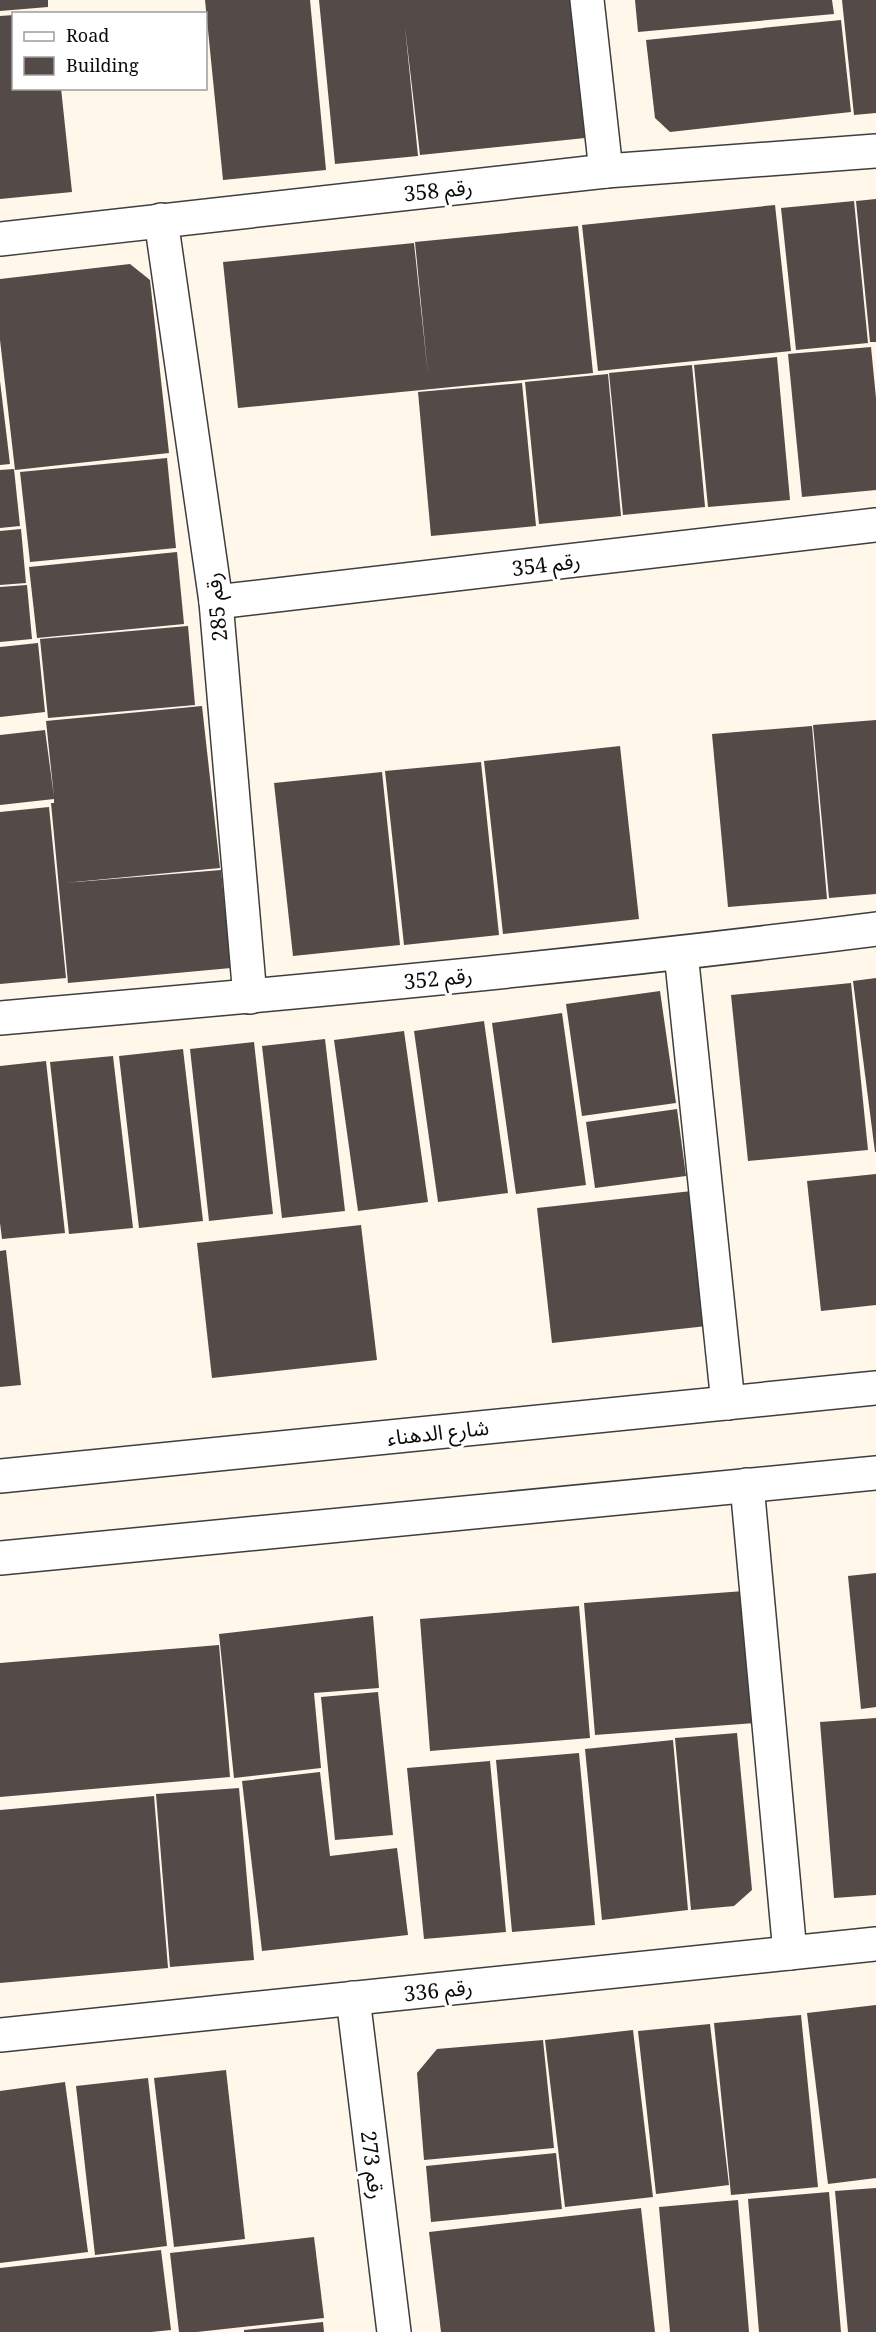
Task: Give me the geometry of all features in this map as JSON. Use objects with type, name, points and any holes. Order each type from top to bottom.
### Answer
[{"type":"street","points":[[587,0],[606,171]]},
{"type":"street","name":"رقم 358","points":[[0,239],[606,171],[876,151]]},
{"type":"street","name":"رقم 285","points":[[162,220],[216,602],[250,997]]},
{"type":"street","name":"رقم 354","points":[[216,602],[876,525]]},
{"type":"street","name":"رقم 352","points":[[0,1018],[250,997],[681,953],[876,929]]},
{"type":"street","points":[[681,953],[728,1403]]},
{"type":"street","name":"شارع الدهناء","points":[[0,1476],[876,1388]]},
{"type":"street","points":[[0,1558],[876,1473]]},
{"type":"street","points":[[747,1485],[789,1953]]},
{"type":"street","name":"رقم 336","points":[[0,2035],[876,1944]]},
{"type":"street","name":"رقم 273","points":[[353,1998],[394,2332]]},
{"type":"building","points":[[0,0],[48,0],[48,7],[0,11]]},
{"type":"building","points":[[205,0],[310,0],[326,170],[223,180]]},
{"type":"building","points":[[319,0],[570,0],[585,138],[420,155],[405,27],[418,156],[335,164]]},
{"type":"building","points":[[635,0],[832,0],[834,14],[638,32]]},
{"type":"building","points":[[842,0],[876,0],[876,113],[854,115]]},
{"type":"building","points":[[12,15],[12,90],[61,90],[72,192],[0,199],[0,16]]},
{"type":"building","points":[[841,20],[851,112],[670,132],[655,118],[646,40]]},
{"type":"building","points":[[876,199],[876,342],[870,342],[856,201]]},
{"type":"building","points":[[854,201],[868,343],[796,350],[781,208]]},
{"type":"building","points":[[775,205],[791,351],[598,371],[582,225]]},
{"type":"building","points":[[578,226],[593,373],[238,408],[223,262],[414,243],[428,375],[415,242]]},
{"type":"building","points":[[130,264],[150,280],[169,453],[15,470],[0,340],[0,279]]},
{"type":"building","points":[[871,347],[876,398],[876,490],[802,497],[788,354]]},
{"type":"building","points":[[777,357],[790,500],[708,507],[694,365]]},
{"type":"building","points":[[692,365],[705,507],[623,515],[609,373]]},
{"type":"building","points":[[608,374],[621,516],[539,524],[525,382]]},
{"type":"building","points":[[0,381],[10,464],[0,465]]},
{"type":"building","points":[[522,383],[536,526],[431,536],[418,392]]},
{"type":"building","points":[[167,458],[176,548],[30,562],[20,472]]},
{"type":"building","points":[[14,469],[20,526],[0,528],[0,470]]},
{"type":"building","points":[[21,529],[26,583],[0,585],[0,531]]},
{"type":"building","points":[[177,552],[184,624],[37,638],[29,567]]},
{"type":"building","points":[[27,585],[32,639],[0,642],[0,587]]},
{"type":"building","points":[[188,626],[195,705],[48,718],[40,639]]},
{"type":"building","points":[[38,643],[45,712],[0,717],[0,647]]},
{"type":"building","points":[[202,706],[220,868],[64,883],[221,870],[231,968],[68,983],[51,803],[54,803],[54,799],[0,805],[0,735],[45,730],[54,797],[46,721]]},
{"type":"building","points":[[876,720],[876,894],[829,898],[813,725]]},
{"type":"building","points":[[812,726],[827,899],[728,907],[712,734]]},
{"type":"building","points":[[620,746],[639,919],[503,934],[484,761]]},
{"type":"building","points":[[481,762],[499,935],[404,945],[385,771]]},
{"type":"building","points":[[382,772],[400,945],[293,956],[274,783]]},
{"type":"building","points":[[49,807],[66,978],[0,984],[0,812]]},
{"type":"building","points":[[876,978],[876,1152],[875,1152],[853,981]]},
{"type":"building","points":[[851,983],[868,1150],[748,1161],[731,995]]},
{"type":"building","points":[[660,991],[676,1103],[582,1116],[566,1004]]},
{"type":"building","points":[[562,1013],[586,1185],[516,1194],[492,1023]]},
{"type":"building","points":[[484,1021],[508,1193],[438,1202],[414,1031]]},
{"type":"building","points":[[404,1031],[428,1202],[358,1211],[334,1040]]},
{"type":"building","points":[[325,1039],[345,1211],[282,1218],[262,1046]]},
{"type":"building","points":[[254,1042],[273,1214],[209,1221],[190,1049]]},
{"type":"building","points":[[183,1049],[203,1221],[139,1228],[119,1056]]},
{"type":"building","points":[[113,1056],[133,1228],[69,1234],[50,1062]]},
{"type":"building","points":[[46,1061],[65,1233],[2,1239],[0,1223],[0,1066]]},
{"type":"building","points":[[677,1109],[686,1176],[595,1188],[586,1122]]},
{"type":"building","points":[[876,1174],[876,1305],[821,1311],[807,1181]]},
{"type":"building","points":[[701,1190],[716,1325],[552,1343],[537,1208]]},
{"type":"building","points":[[361,1225],[377,1360],[212,1378],[197,1243]]},
{"type":"building","points":[[6,1250],[21,1385],[0,1387],[0,1251]]},
{"type":"building","points":[[876,1573],[876,1707],[861,1709],[848,1576]]},
{"type":"building","points":[[744,1591],[755,1723],[595,1735],[584,1603]]},
{"type":"building","points":[[579,1606],[590,1738],[430,1751],[420,1619]]},
{"type":"building","points":[[373,1616],[379,1688],[314,1693],[321,1768],[234,1778],[219,1634]]},
{"type":"building","points":[[219,1645],[230,1777],[0,1797],[0,1663]]},
{"type":"building","points":[[378,1692],[393,1835],[335,1840],[321,1697]]},
{"type":"building","points":[[876,1718],[876,1895],[834,1898],[820,1722]]},
{"type":"building","points":[[737,1733],[752,1890],[734,1906],[691,1910],[675,1738]]},
{"type":"building","points":[[673,1740],[688,1910],[602,1920],[585,1749]]},
{"type":"building","points":[[579,1753],[595,1925],[512,1932],[496,1760]]},
{"type":"building","points":[[490,1761],[506,1932],[424,1939],[407,1768]]},
{"type":"building","points":[[320,1772],[330,1856],[397,1848],[408,1935],[262,1951],[242,1781]]},
{"type":"building","points":[[239,1788],[254,1960],[170,1967],[156,1794]]},
{"type":"building","points":[[154,1796],[168,1968],[0,1983],[0,1810]]},
{"type":"building","points":[[876,2005],[876,2178],[828,2184],[807,2013]]},
{"type":"building","points":[[801,2015],[818,2187],[731,2195],[714,2023]]},
{"type":"building","points":[[710,2024],[729,2185],[656,2194],[638,2031]]},
{"type":"building","points":[[633,2030],[653,2197],[565,2207],[545,2040]]},
{"type":"building","points":[[543,2040],[554,2148],[424,2160],[417,2073],[437,2049]]},
{"type":"building","points":[[226,2070],[245,2239],[174,2247],[154,2078]]},
{"type":"building","points":[[148,2078],[167,2246],[95,2255],[76,2086]]},
{"type":"building","points":[[65,2082],[88,2252],[0,2263],[0,2091]]},
{"type":"building","points":[[556,2153],[562,2209],[431,2222],[426,2166]]},
{"type":"building","points":[[876,2188],[876,2332],[848,2332],[835,2191]]},
{"type":"building","points":[[829,2192],[841,2332],[759,2332],[748,2199]]},
{"type":"building","points":[[738,2200],[749,2332],[670,2332],[659,2207]]},
{"type":"building","points":[[641,2208],[655,2332],[441,2332],[429,2232]]},
{"type":"building","points":[[314,2237],[324,2318],[179,2332],[170,2253]]},
{"type":"building","points":[[161,2250],[171,2330],[0,2332],[0,2268]]},
{"type":"building","points":[[323,2322],[324,2332],[244,2332],[244,2330]]}]
